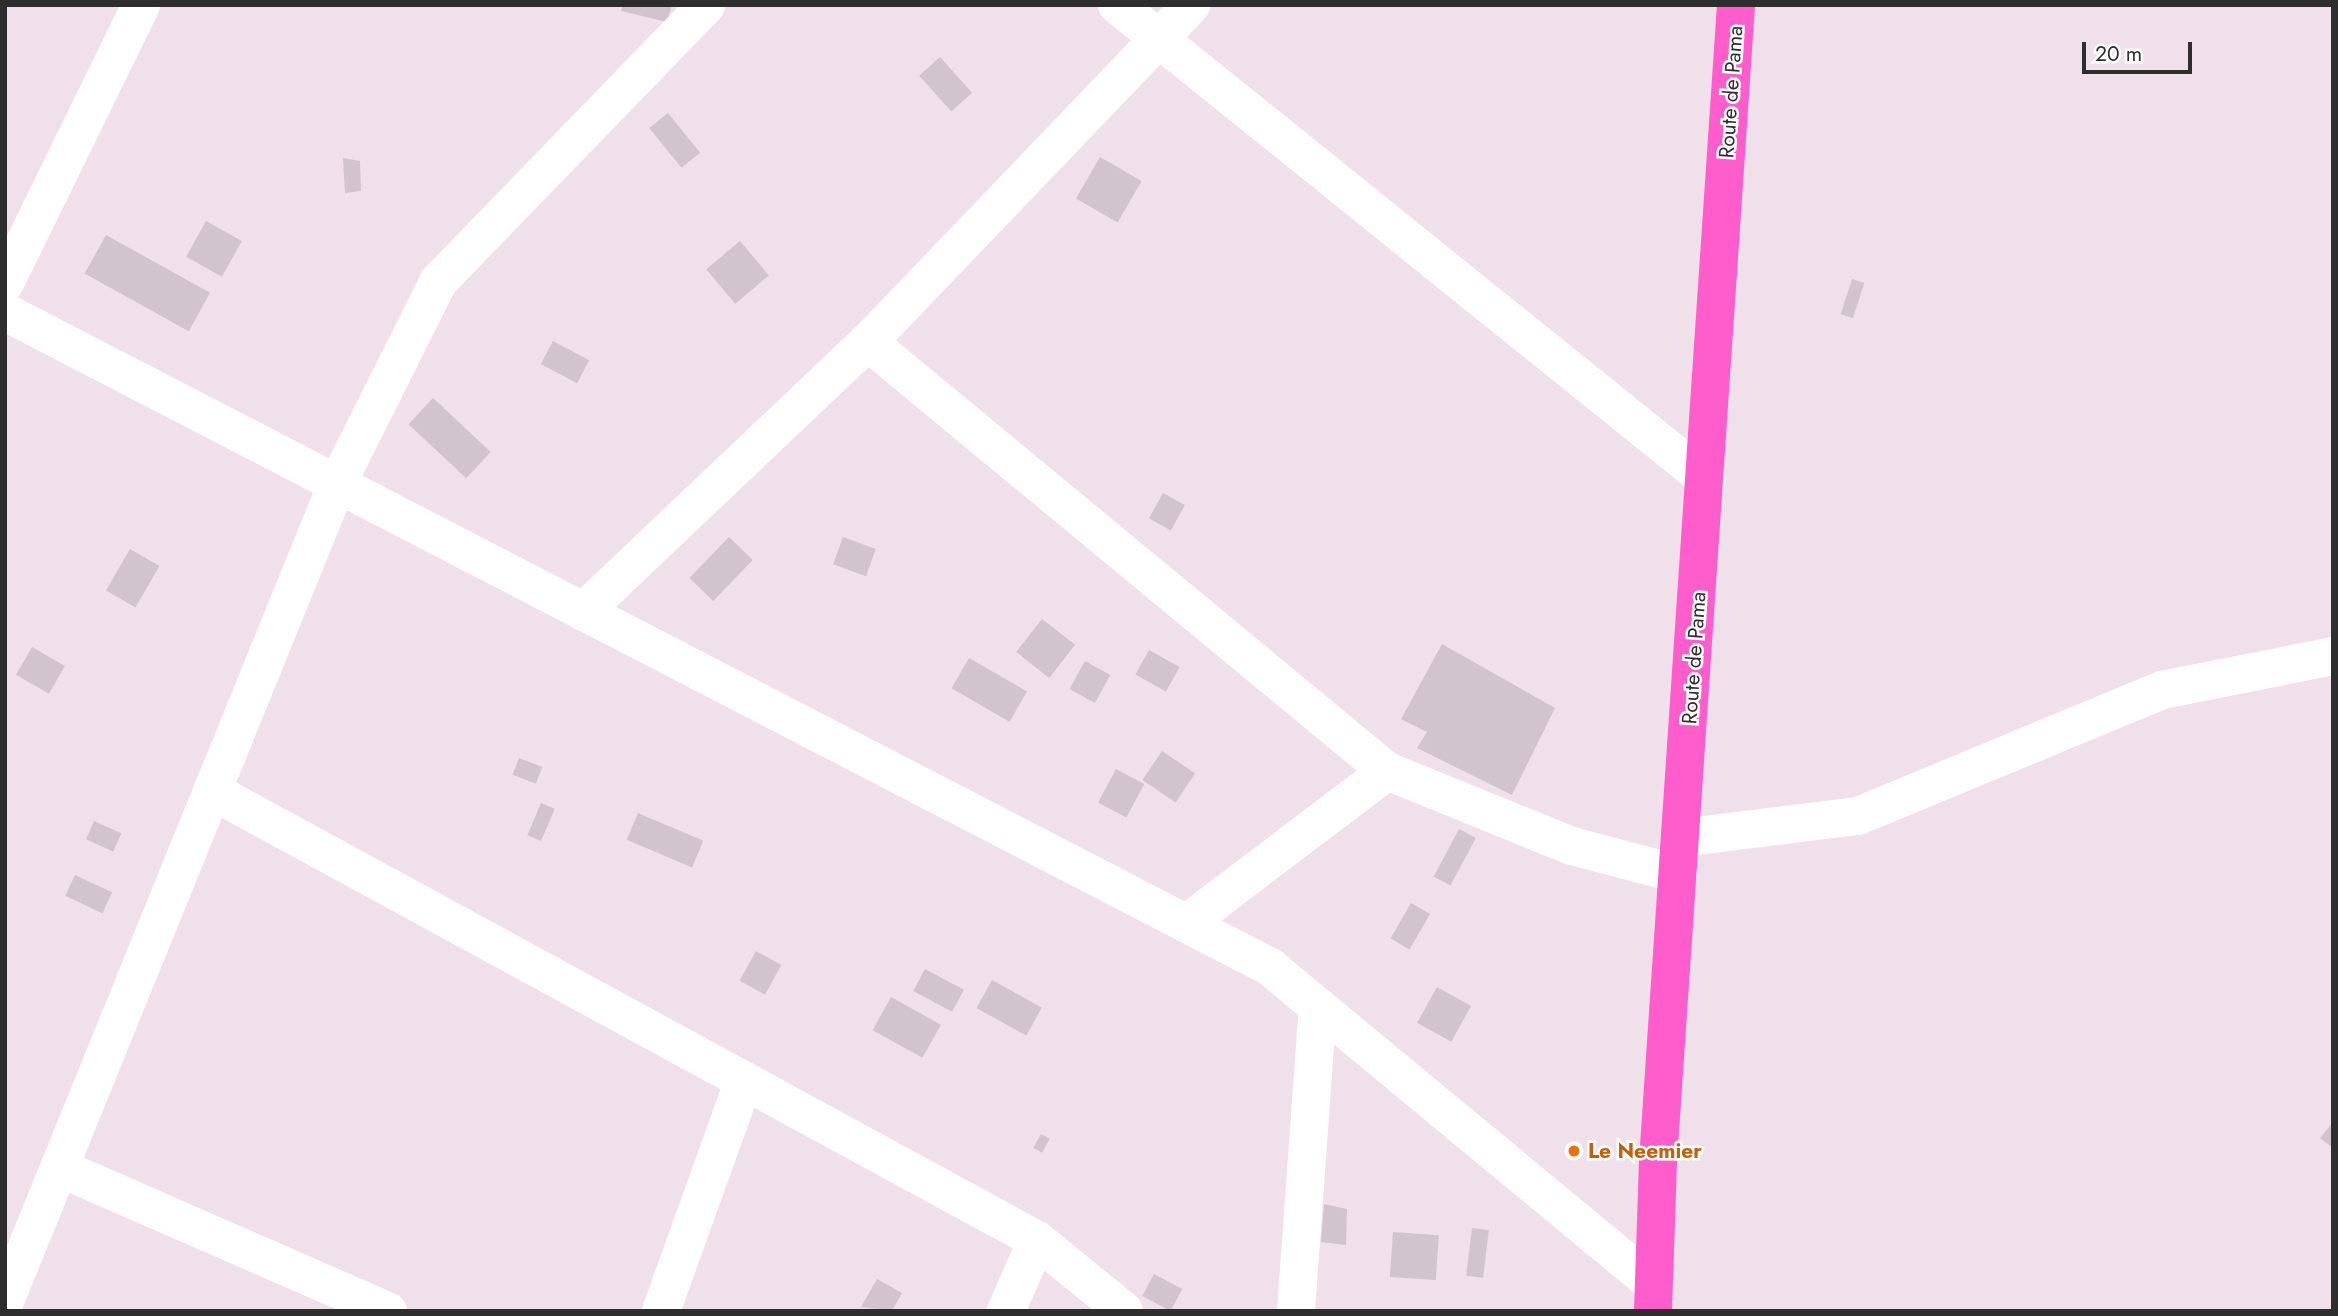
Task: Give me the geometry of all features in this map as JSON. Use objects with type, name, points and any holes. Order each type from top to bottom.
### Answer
[{"type":"highway","name":"Route de Pama","points":[[1654,1298],[1658,1161],[1707,480],[1736,5]]},
{"type":"street","points":[[5,283],[141,5]]},
{"type":"street","points":[[5,1301],[337,484],[438,282],[706,5]]},
{"type":"street","points":[[1118,5],[1707,480]]},
{"type":"street","points":[[583,611],[868,342],[1162,40],[1191,5]]},
{"type":"street","points":[[5,312],[1270,967],[1654,1298]]},
{"type":"street","points":[[868,342],[1388,771],[1572,846],[1679,856],[1858,816],[2162,690],[2333,656]]},
{"type":"street","points":[[1187,923],[1388,771]]},
{"type":"street","points":[[212,791],[1037,1240],[1124,1311]]},
{"type":"street","points":[[1296,1311],[1318,1007]]},
{"type":"street","points":[[661,1311],[744,1080]]},
{"type":"street","points":[[60,1168],[388,1311]]},
{"type":"street","points":[[1006,1311],[1037,1240]]},
{"type":"building","points":[[623,5],[672,5],[667,22],[621,11]]},
{"type":"building","points":[[940,57],[972,93],[951,111],[919,76]]},
{"type":"building","points":[[668,113],[700,153],[681,168],[649,128]]},
{"type":"building","points":[[1100,157],[1142,181],[1118,223],[1076,199]]},
{"type":"building","points":[[343,158],[360,161],[361,191],[345,193]]},
{"type":"building","points":[[206,221],[242,241],[222,277],[186,257]]},
{"type":"building","points":[[106,235],[210,293],[189,331],[85,273]]},
{"type":"building","points":[[740,241],[769,275],[735,304],[706,269]]},
{"type":"building","points":[[1852,279],[1864,283],[1853,318],[1841,314]]},
{"type":"building","points":[[553,341],[589,360],[577,383],[541,364]]},
{"type":"building","points":[[433,398],[491,452],[466,478],[408,424]]},
{"type":"building","points":[[1163,493],[1185,505],[1171,530],[1149,518]]},
{"type":"building","points":[[729,537],[753,560],[713,601],[689,578]]},
{"type":"building","points":[[843,537],[876,549],[866,576],[833,564]]},
{"type":"building","points":[[130,549],[159,566],[135,608],[106,591]]},
{"type":"building","points":[[1042,619],[1075,645],[1049,678],[1016,652]]},
{"type":"building","points":[[1442,644],[1555,708],[1512,795],[1417,748],[1427,732],[1401,719]]},
{"type":"building","points":[[32,647],[65,666],[49,694],[16,675]]},
{"type":"building","points":[[1149,650],[1180,667],[1166,691],[1135,674]]},
{"type":"building","points":[[969,658],[1027,692],[1010,722],[952,688]]},
{"type":"building","points":[[1085,661],[1110,675],[1095,703],[1069,689]]},
{"type":"building","points":[[1162,751],[1195,773],[1176,802],[1142,780]]},
{"type":"building","points":[[519,758],[542,767],[536,784],[513,775]]},
{"type":"building","points":[[1116,769],[1144,784],[1126,818],[1098,803]]},
{"type":"building","points":[[541,803],[555,809],[541,841],[527,835]]},
{"type":"building","points":[[638,813],[703,841],[692,867],[627,840]]},
{"type":"building","points":[[94,821],[121,833],[113,851],[86,839]]},
{"type":"building","points":[[1459,829],[1476,838],[1450,886],[1434,877]]},
{"type":"building","points":[[75,875],[112,892],[102,913],[65,896]]},
{"type":"building","points":[[1411,903],[1430,914],[1410,950],[1390,939]]},
{"type":"building","points":[[756,951],[781,965],[765,995],[740,981]]},
{"type":"building","points":[[925,969],[964,990],[952,1012],[913,991]]},
{"type":"building","points":[[992,980],[1042,1008],[1026,1036],[976,1008]]},
{"type":"building","points":[[1437,987],[1471,1006],[1451,1042],[1417,1023]]},
{"type":"building","points":[[891,997],[941,1025],[922,1058],[873,1030]]},
{"type":"building","points":[[2333,1122],[2333,1148],[2320,1138]]},
{"type":"building","points":[[1041,1134],[1050,1139],[1042,1153],[1033,1148]]},
{"type":"building","points":[[1324,1204],[1347,1209],[1346,1245],[1321,1242]]},
{"type":"building","points":[[1472,1228],[1489,1230],[1483,1278],[1466,1276]]},
{"type":"building","points":[[1393,1232],[1439,1235],[1436,1280],[1390,1277]]},
{"type":"building","points":[[1154,1274],[1182,1289],[1171,1311],[1142,1296]]},
{"type":"building","points":[[877,1279],[902,1293],[892,1311],[861,1307]]},
{"type":"place","name":"Le Neemier","points":[[1574,1151]]}]
